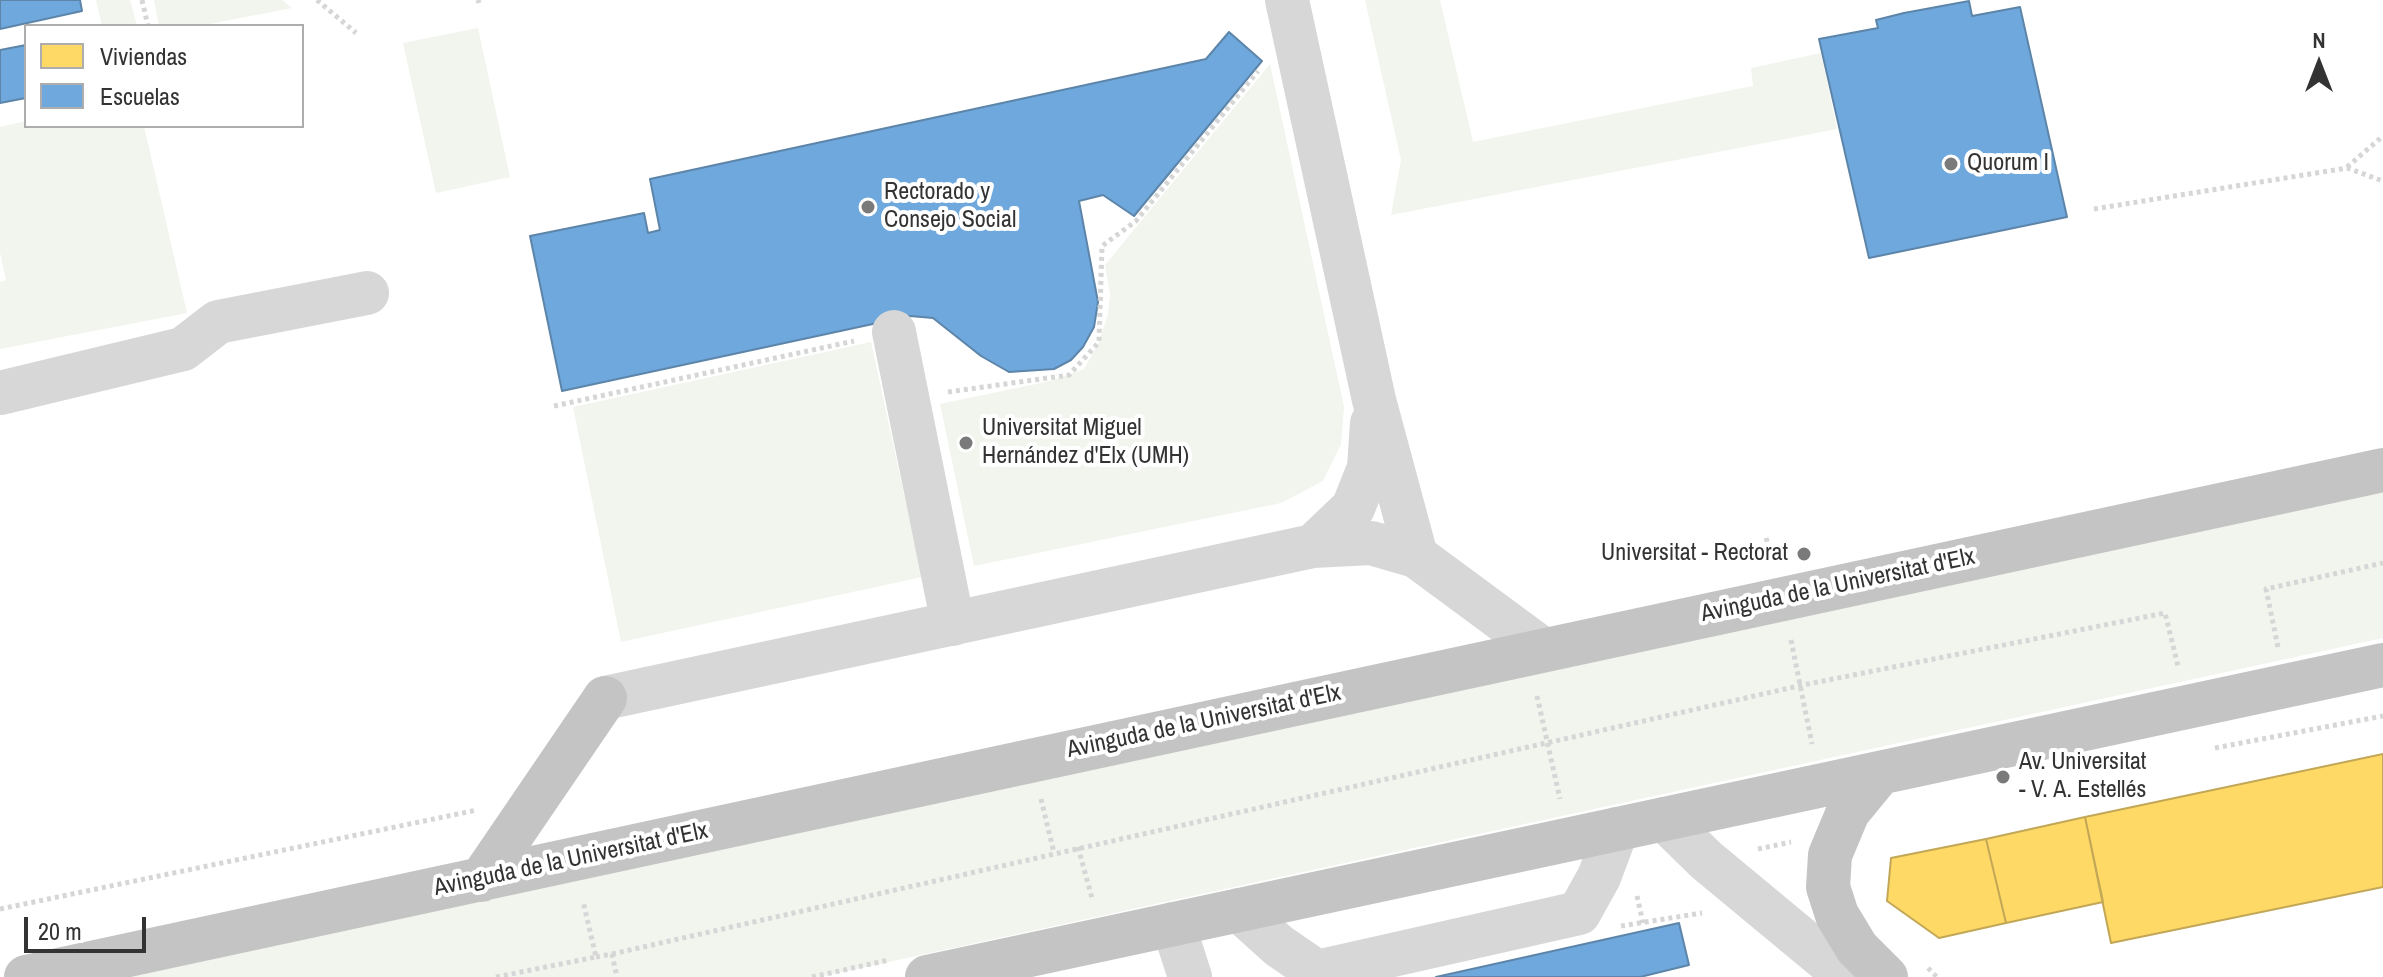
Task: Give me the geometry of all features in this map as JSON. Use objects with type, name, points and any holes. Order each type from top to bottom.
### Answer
[{"type":"highway","name":"Avinguda de la Universitat d'Elx","points":[[26,977],[481,880],[1538,668],[2383,470]]},
{"type":"highway","points":[[927,977],[2383,665]]},
{"type":"highway","points":[[481,880],[605,698]]},
{"type":"highway","points":[[1880,773],[1848,812],[1830,855],[1828,887],[1837,915],[1857,948],[1886,977]]},
{"type":"street","points":[[1287,0],[1374,400],[1416,556]]},
{"type":"street","points":[[0,393],[183,349],[218,322],[367,293]]},
{"type":"street","points":[[894,332],[953,624]]},
{"type":"street","points":[[1313,546],[1353,508],[1369,468],[1374,400]]},
{"type":"street","points":[[605,698],[1313,546],[1371,543],[1416,556],[1538,668]]},
{"type":"street","points":[[1664,819],[1706,860],[1847,977]]},
{"type":"street","points":[[1239,910],[1279,946],[1317,972],[1579,913],[1599,877],[1617,829]]},
{"type":"street","points":[[1173,924],[1190,977]]},
{"type":"path","points":[[142,0],[148,24]]},
{"type":"path","points":[[317,0],[356,33]]},
{"type":"path","points":[[908,398],[1069,375],[1099,342],[1102,246],[1136,221],[1265,61]]},
{"type":"path","points":[[2347,168],[2383,136]]},
{"type":"path","points":[[2094,209],[2347,168],[2383,181]]},
{"type":"path","points":[[554,406],[894,332]]},
{"type":"path","points":[[2277,641],[2266,589],[2383,563]]},
{"type":"path","points":[[496,977],[612,954],[1803,685],[2165,613],[2178,669]]},
{"type":"path","points":[[1789,633],[1803,685],[1815,759]]},
{"type":"path","points":[[1538,668],[1547,743],[1563,808]]},
{"type":"path","points":[[2207,750],[2383,716]]},
{"type":"path","points":[[1040,795],[1054,853]]},
{"type":"path","points":[[0,909],[492,807]]},
{"type":"path","points":[[1756,850],[1798,841]]},
{"type":"path","points":[[1078,847],[1094,904]]},
{"type":"path","points":[[582,901],[596,957]]},
{"type":"path","points":[[1616,927],[1715,911]]},
{"type":"path","points":[[612,954],[617,977]]},
{"type":"shaded area","points":[[96,0],[130,0],[136,24],[102,24]]},
{"type":"shaded area","points":[[154,0],[282,0],[292,8],[209,24],[159,24]]},
{"type":"shaded area","points":[[1365,0],[1440,0],[1473,142],[1753,86],[1751,68],[1821,53],[1837,129],[1391,215],[1401,160]]},
{"type":"shaded area","points":[[478,28],[510,177],[436,193],[403,43]]},
{"type":"shaded area","points":[[1270,64],[1344,407],[1341,444],[1323,481],[1281,503],[974,566],[940,404],[1050,381],[1084,369],[1099,342],[1108,314],[1110,294],[1105,265]]},
{"type":"shaded area","points":[[24,121],[24,128],[144,128],[187,313],[0,349],[0,282],[6,280],[0,253],[0,127]]},
{"type":"shaded area","points":[[871,342],[922,577],[621,642],[573,407]]},
{"type":"shaded area","points":[[2383,474],[2383,638],[819,977],[94,977]]},
{"type":"building: Viviendas","points":[[2383,754],[2383,887],[2111,943],[2085,817]]},
{"type":"building: Viviendas","points":[[2085,817],[2103,902],[2006,923],[1986,839]]},
{"type":"building: Viviendas","points":[[1986,839],[2006,923],[1939,938],[1887,901],[1891,858]]},
{"type":"building: Escuelas","points":[[0,0],[80,0],[82,11],[0,29]]},
{"type":"building: Escuelas","name":"Quorum I","points":[[1969,1],[1972,16],[2020,7],[2067,217],[1869,258],[1819,39],[1878,28],[1876,20]]},
{"type":"building: Escuelas","name":"Rectorado y Consejo Social","points":[[1229,32],[1262,61],[1134,216],[1103,195],[1079,201],[1098,302],[1094,327],[1083,347],[1071,360],[1054,369],[1009,372],[981,356],[933,318],[910,316],[562,391],[530,236],[644,213],[648,233],[660,230],[650,179],[1206,59]]},
{"type":"building: Escuelas","points":[[24,45],[24,98],[0,103],[0,50]]},
{"type":"building: Escuelas","points":[[1679,923],[1689,965],[1640,977],[1436,977]]},
{"type":"place","name":"Quorum I","points":[[1951,164]]},
{"type":"place","name":"Rectorado y Consejo Social","points":[[868,207]]},
{"type":"place","name":"Universitat Miguel Hernández d'Elx (UMH)","points":[[966,443]]},
{"type":"place","name":"Universitat - Rectorat","points":[[1804,554]]},
{"type":"place","name":"Av. Universitat - V. A. Estellés","points":[[2003,777]]}]
